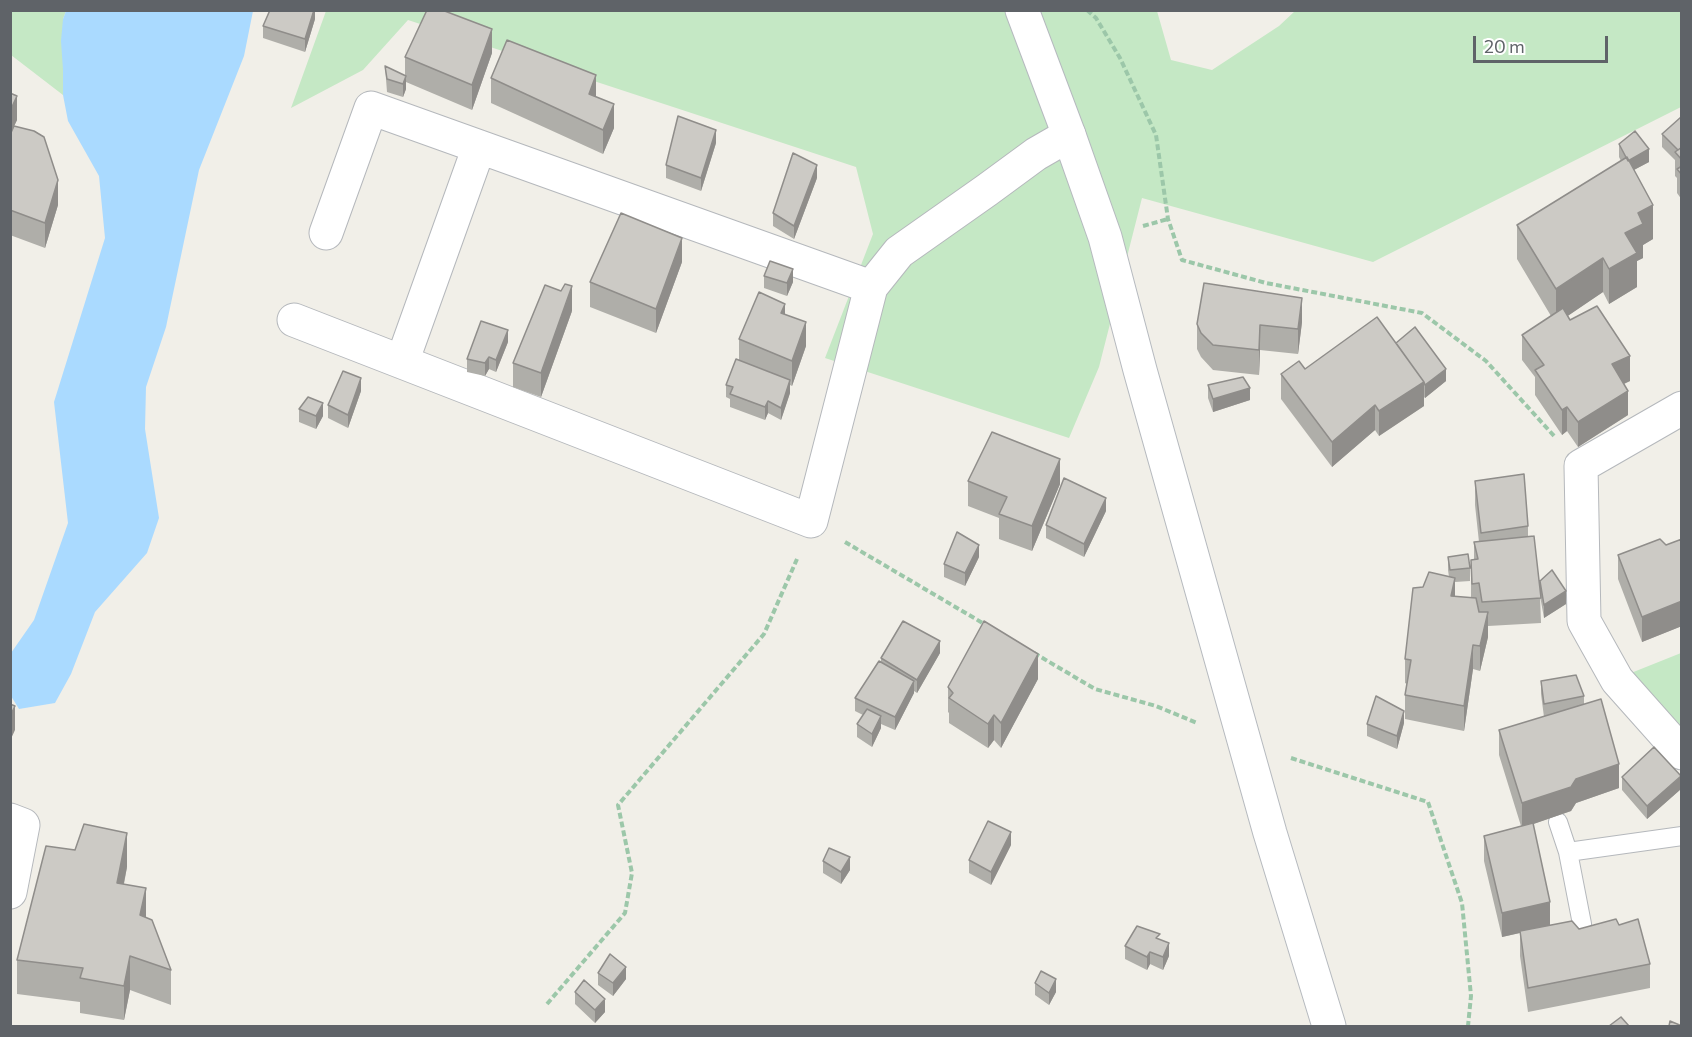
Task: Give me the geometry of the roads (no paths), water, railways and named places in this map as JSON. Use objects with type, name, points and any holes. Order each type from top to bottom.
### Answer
[{"type":"street","points":[[1022,10],[1105,237],[1267,822],[1329,1026]]},
{"type":"street","points":[[326,233],[371,108],[872,287]]},
{"type":"street","points":[[294,320],[811,521],[872,287],[899,252],[1036,154],[1069,135]]},
{"type":"street","points":[[402,362],[479,147]]},
{"type":"street","points":[[1682,408],[1581,466],[1584,621],[1617,680],[1682,753]]},
{"type":"street","points":[[10,820],[23,825],[10,892]]},
{"type":"lane","points":[[1558,822],[1568,852],[1582,924]]},
{"type":"lane","points":[[1568,852],[1682,836]]},
{"type":"water","points":[[66,11],[253,11],[244,56],[199,170],[166,327],[146,387],[145,429],[159,518],[147,553],[95,612],[71,674],[55,703],[19,709],[11,696],[11,653],[34,620],[68,523],[54,402],[105,238],[99,176],[68,121],[63,95],[61,41]]}]
